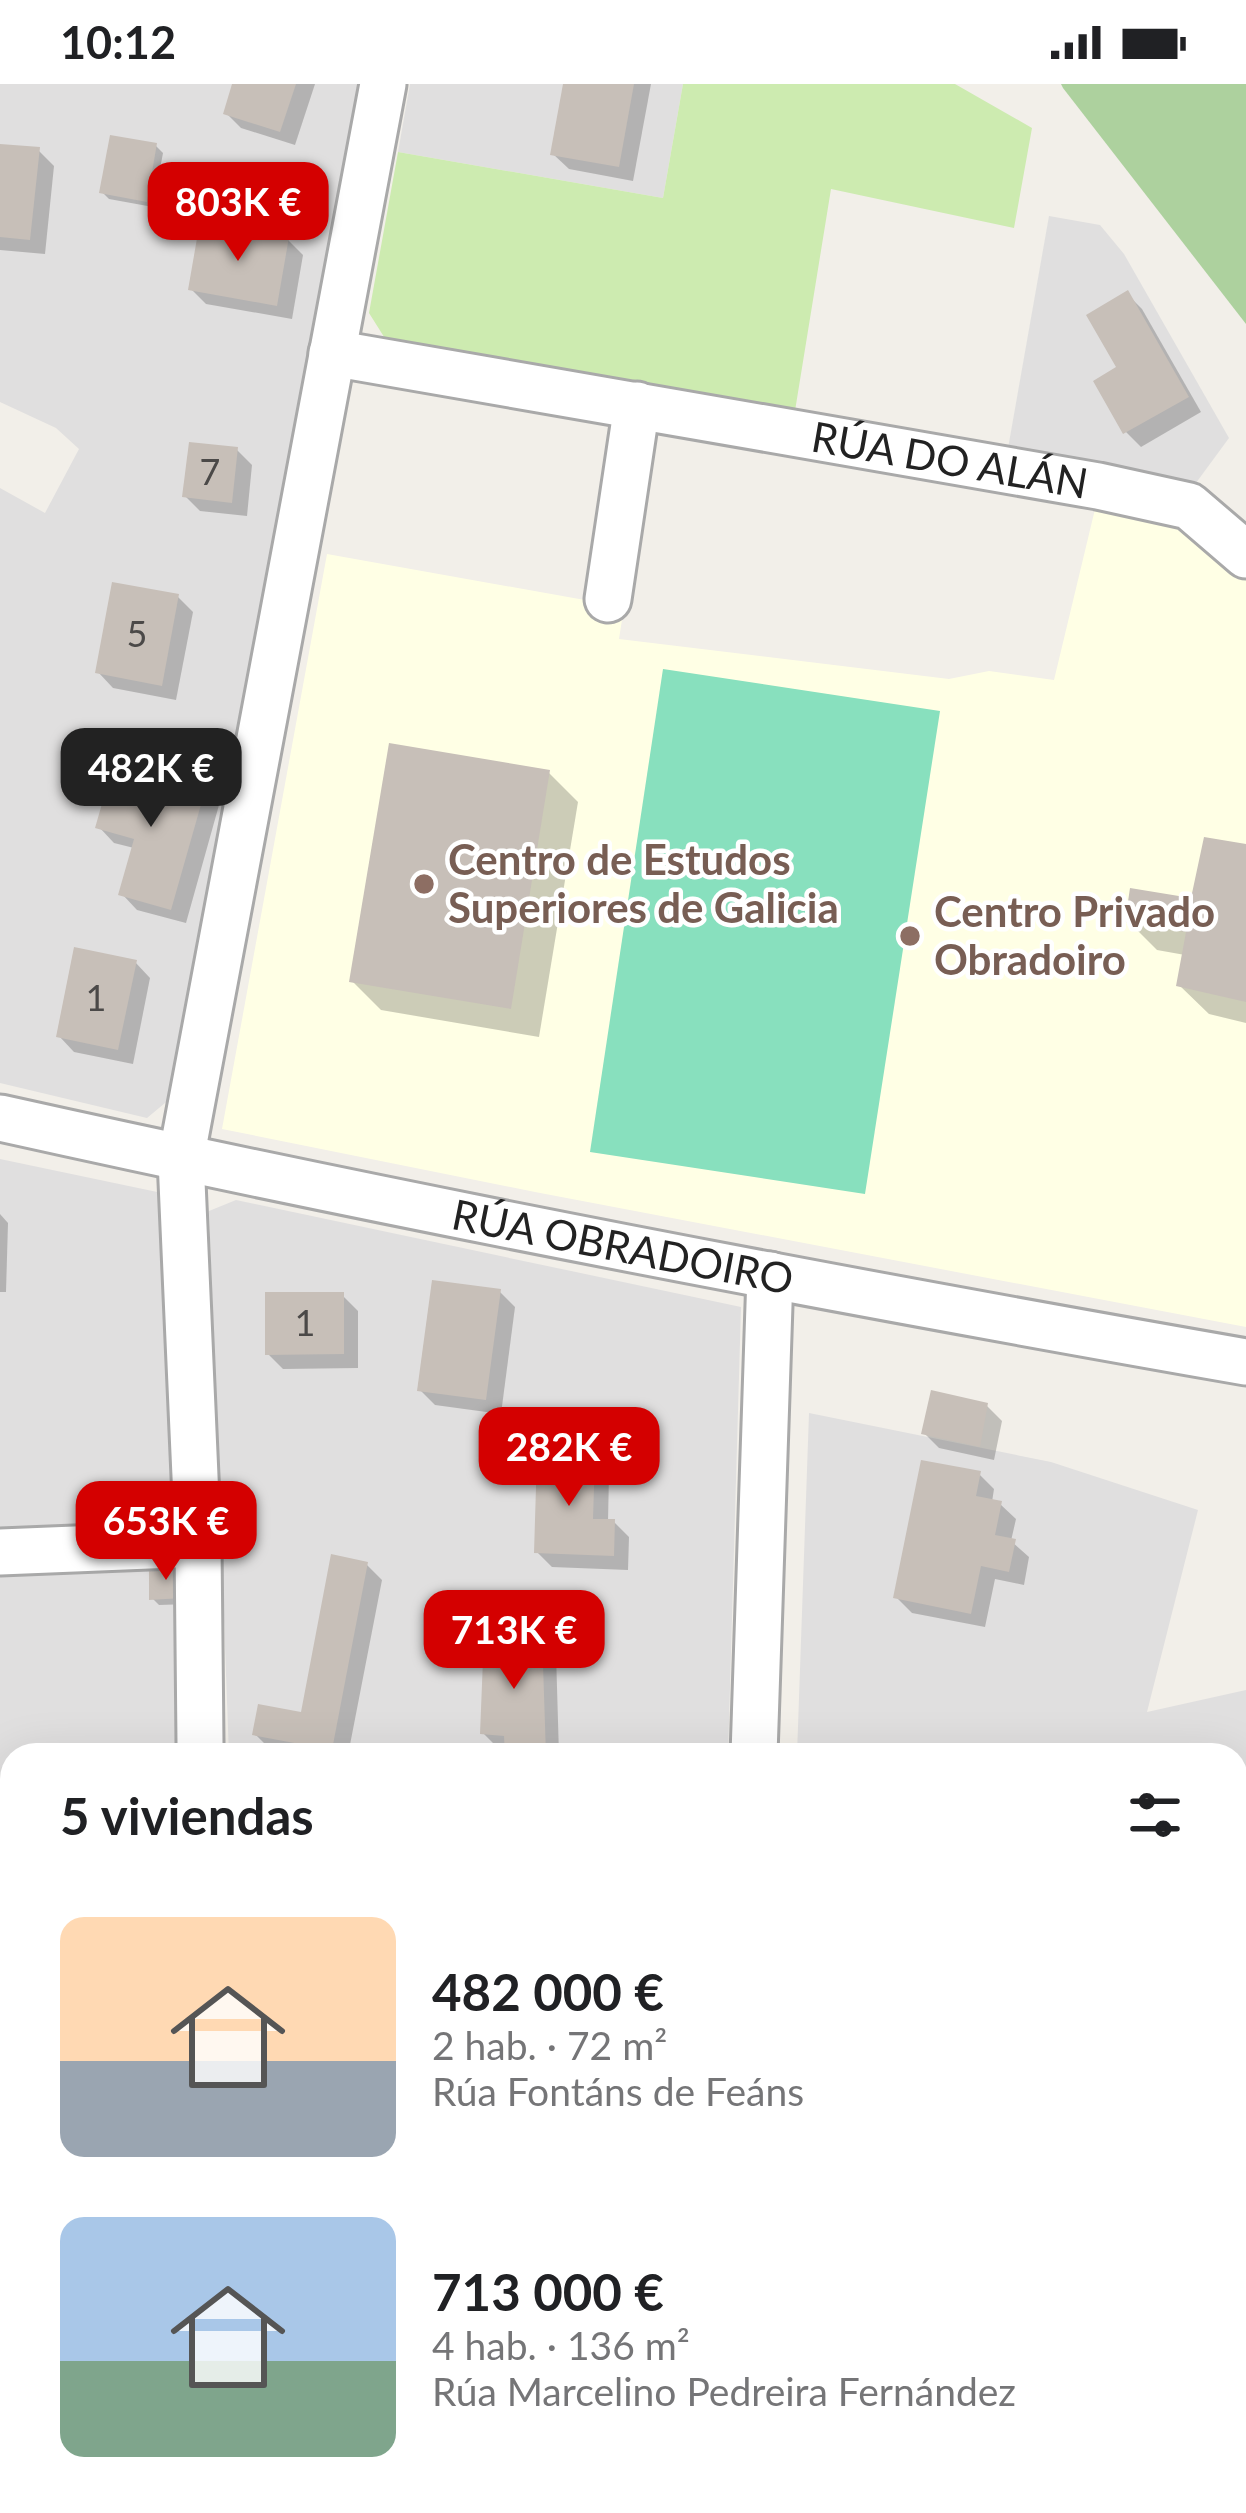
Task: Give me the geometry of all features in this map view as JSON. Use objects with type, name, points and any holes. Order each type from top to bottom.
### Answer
[{"type":"street","points":[[200,1742],[198,1544],[181,1159],[383,84]]},
{"type":"street","name":"RÚA DO ALÁN","points":[[332,352],[1189,506],[1246,555]]},
{"type":"street","points":[[608,599],[637,405]]},
{"type":"street","name":"RÚA OBRADOIRO","points":[[0,1118],[181,1159],[770,1275],[1246,1362]]},
{"type":"street","points":[[754,1743],[770,1275]]},
{"type":"street","points":[[0,1552],[198,1544]]},
{"type":"shaded area","points":[[0,84],[360,84],[171,1098],[147,1118],[0,1083],[0,488],[45,513],[79,449],[56,428],[0,402]]},
{"type":"shaded area","points":[[410,84],[683,84],[663,198],[398,152]]},
{"type":"shaded area","points":[[1049,216],[1100,225],[1124,254],[1229,438],[1193,487],[1007,454]]},
{"type":"shaded area","name":"Centro Privado Obradoiro","points":[[1096,505],[1164,512],[1246,578],[1246,1327],[222,1129],[327,554],[624,607],[619,639],[949,679],[989,671],[1054,680]]},
{"type":"shaded area","points":[[0,1159],[162,1193],[180,1526],[0,1537]]},
{"type":"shaded area","points":[[236,1200],[741,1307],[728,1743],[229,1743],[209,1211]]},
{"type":"shaded area","points":[[809,1413],[1051,1462],[1198,1510],[1147,1712],[1246,1690],[1246,1743],[797,1743]]},
{"type":"shaded area","points":[[184,1566],[182,1743],[0,1743],[0,1574]]},
{"type":"green space","points":[[683,84],[955,84],[1032,128],[1014,228],[831,189],[794,417],[386,340],[369,313],[398,152],[663,198]]},
{"type":"green space","points":[[1061,84],[1246,84],[1246,324],[1063,88]]},
{"type":"green space","points":[[663,669],[940,711],[865,1194],[590,1152]]},
{"type":"building","points":[[232,84],[296,84],[280,132],[223,114]]},
{"type":"building","points":[[563,84],[634,84],[619,167],[550,155]]},
{"type":"building","points":[[110,135],[157,143],[147,202],[99,193]]},
{"type":"building","points":[[0,144],[40,147],[30,240],[0,237]]},
{"type":"building","points":[[200,221],[289,237],[277,306],[188,290]]},
{"type":"building","points":[[1128,290],[1189,397],[1123,434],[1093,381],[1116,367],[1086,315]]},
{"type":"building","points":[[189,442],[238,447],[232,503],[182,497]]},
{"type":"building","points":[[112,582],[179,594],[162,686],[95,673]]},
{"type":"building","points":[[389,743],[550,770],[511,1009],[349,982]]},
{"type":"building","points":[[114,762],[206,787],[171,910],[118,895],[134,839],[95,828]]},
{"type":"building","points":[[1204,837],[1246,844],[1246,1002],[1176,986],[1186,932],[1125,922],[1130,888],[1191,898]]},
{"type":"building","points":[[74,947],[137,960],[118,1050],[56,1037]]},
{"type":"building","points":[[432,1280],[501,1289],[486,1400],[417,1391]]},
{"type":"building","points":[[265,1292],[344,1292],[344,1354],[265,1355]]},
{"type":"building","points":[[931,1390],[988,1403],[980,1447],[921,1434]]},
{"type":"building","points":[[537,1454],[595,1456],[593,1519],[615,1519],[614,1556],[534,1553]]},
{"type":"building","points":[[921,1460],[981,1471],[976,1496],[1002,1501],[995,1535],[1016,1539],[1009,1572],[981,1566],[971,1614],[893,1598]]},
{"type":"building","points":[[331,1554],[368,1562],[333,1743],[295,1743],[252,1735],[258,1704],[301,1712]]},
{"type":"building","points":[[184,1566],[183,1598],[149,1600],[149,1567]]},
{"type":"building","points":[[484,1634],[542,1634],[546,1743],[504,1743],[504,1736],[480,1734]]},
{"type":"place","name":"Centro de Estudos Superiores de Galicia","points":[[424,884]]},
{"type":"place","name":"Centro Privado Obradoiro","points":[[910,936]]}]
